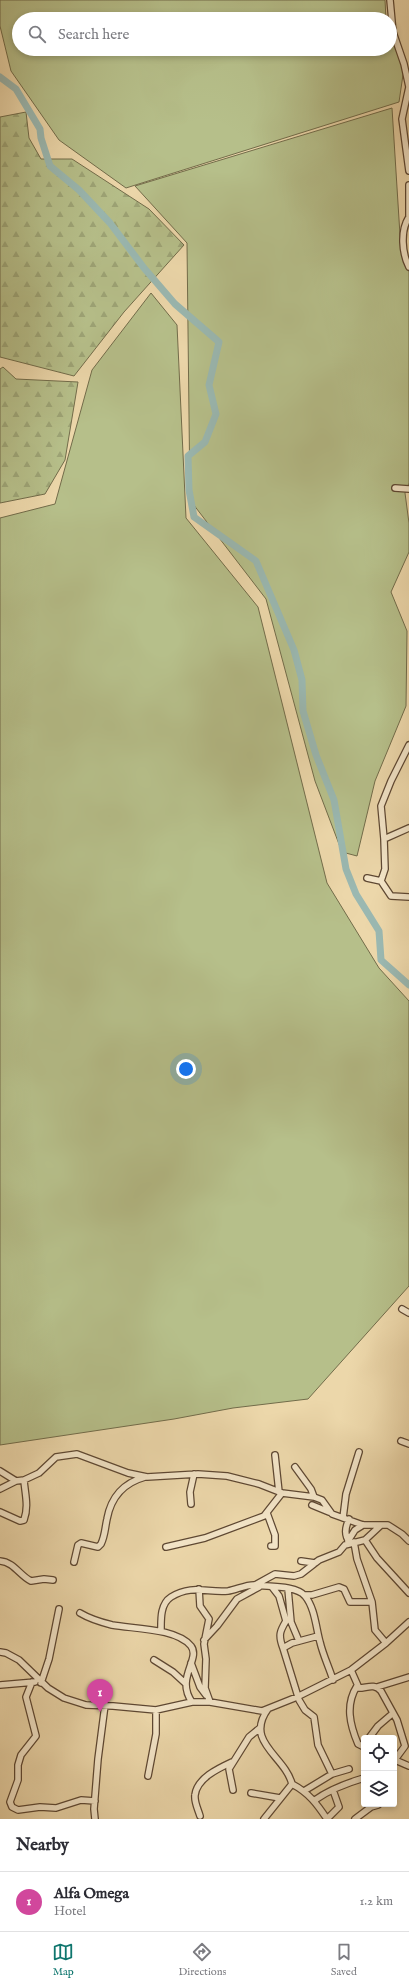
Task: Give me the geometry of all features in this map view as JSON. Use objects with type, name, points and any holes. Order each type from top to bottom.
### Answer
[{"type":"street","points":[[390,0],[391,12]]},
{"type":"street","points":[[397,43],[406,63],[409,87],[402,119],[408,143],[409,171]]},
{"type":"street","points":[[409,185],[409,218],[405,225],[403,244],[409,268]]},
{"type":"street","points":[[394,488],[409,489]]},
{"type":"street","points":[[409,745],[390,781],[381,806],[385,867],[382,881],[391,896],[409,897]]},
{"type":"street","points":[[384,838],[409,828]]},
{"type":"street","points":[[367,878],[382,881]]},
{"type":"street","points":[[402,1309],[409,1313]]},
{"type":"street","points":[[401,1441],[409,1444]]},
{"type":"street","points":[[359,1452],[346,1494],[345,1530],[351,1542],[372,1602],[375,1630],[386,1643]]},
{"type":"street","points":[[0,1471],[16,1480],[24,1480],[39,1472],[56,1457],[76,1454],[128,1473],[147,1476],[194,1474],[227,1476],[259,1484],[281,1493],[314,1497],[322,1500],[332,1514]]},
{"type":"street","points":[[166,1547],[205,1538],[257,1519],[267,1513],[281,1493],[275,1454]]},
{"type":"street","points":[[295,1467],[311,1489],[314,1497]]},
{"type":"street","points":[[191,1504],[190,1492],[194,1474]]},
{"type":"street","points":[[74,1562],[78,1545],[81,1543],[98,1547],[101,1544],[109,1508],[126,1484],[147,1476]]},
{"type":"street","points":[[0,1489],[16,1480]]},
{"type":"street","points":[[0,1512],[20,1521],[24,1520],[27,1500],[24,1493],[24,1480]]},
{"type":"street","points":[[312,1505],[363,1525],[388,1525],[395,1528],[409,1541]]},
{"type":"street","points":[[267,1513],[275,1535],[274,1546],[271,1546]]},
{"type":"street","points":[[351,1542],[355,1530],[363,1525]]},
{"type":"street","points":[[204,1641],[237,1599],[275,1574],[297,1575],[315,1563],[339,1552],[345,1545],[351,1542],[365,1540],[380,1526]]},
{"type":"street","points":[[365,1540],[377,1558],[409,1593]]},
{"type":"street","points":[[0,1560],[17,1568],[31,1581],[44,1579],[53,1580]]},
{"type":"street","points":[[301,1561],[315,1563]]},
{"type":"street","points":[[161,1631],[161,1616],[166,1602],[180,1594],[199,1589],[228,1591],[257,1586],[270,1586],[288,1589],[304,1595],[312,1595],[339,1587],[344,1589],[350,1602],[372,1602]]},
{"type":"street","points":[[270,1586],[276,1589],[284,1612],[286,1621],[281,1628],[280,1633],[297,1697],[305,1710],[314,1717],[318,1745],[332,1774]]},
{"type":"street","points":[[199,1589],[200,1606],[209,1619],[204,1641],[206,1660],[205,1688],[209,1699]]},
{"type":"street","points":[[288,1589],[291,1622],[299,1641]]},
{"type":"street","points":[[304,1595],[312,1612],[318,1636],[333,1680]]},
{"type":"street","points":[[41,1683],[49,1659],[59,1609]]},
{"type":"street","points":[[80,1613],[112,1625],[161,1631],[179,1638],[192,1647],[194,1654],[185,1683],[188,1697],[192,1702]]},
{"type":"street","points":[[0,1652],[6,1653],[19,1660],[41,1683],[64,1698],[77,1703],[156,1710],[209,1699],[262,1711],[297,1697],[352,1670],[386,1643],[409,1622]]},
{"type":"street","points":[[283,1648],[287,1645],[318,1636]]},
{"type":"street","points":[[154,1660],[173,1672],[185,1683]]},
{"type":"street","points":[[191,1663],[200,1687],[209,1699]]},
{"type":"street","points":[[352,1670],[357,1686]]},
{"type":"street","points":[[357,1686],[361,1688],[371,1686],[377,1687],[409,1677]]},
{"type":"street","points":[[0,1685],[32,1682],[41,1683]]},
{"type":"street","points":[[32,1682],[26,1697],[36,1736],[21,1755],[18,1765],[18,1780],[10,1802],[12,1807],[18,1810],[40,1807],[56,1808],[81,1800],[94,1801]]},
{"type":"street","points":[[357,1686],[352,1693],[349,1704],[350,1718],[358,1744],[361,1746]]},
{"type":"street","points":[[377,1687],[399,1724],[406,1746],[397,1758]]},
{"type":"street","points":[[95,1819],[94,1801],[105,1706]]},
{"type":"street","points":[[233,1790],[229,1775],[232,1762],[249,1737],[260,1728],[264,1716],[269,1709]]},
{"type":"street","points":[[148,1776],[156,1734],[156,1710]]},
{"type":"street","points":[[371,1735],[378,1726],[392,1714]]},
{"type":"street","points":[[260,1728],[264,1741],[289,1776],[292,1784],[315,1800],[327,1819],[339,1807],[333,1790]]},
{"type":"street","points":[[200,1816],[195,1799],[196,1791],[211,1773],[232,1762]]},
{"type":"street","points":[[397,1762],[409,1766]]},
{"type":"street","points":[[304,1791],[332,1774],[349,1769]]},
{"type":"street","points":[[315,1800],[354,1780],[361,1779]]},
{"type":"street","points":[[264,1819],[292,1784]]},
{"type":"street","points":[[251,1793],[280,1798]]},
{"type":"street","points":[[355,1819],[371,1807]]},
{"type":"green space","points":[[0,0],[385,0],[386,12],[12,12],[12,56],[397,56],[397,50],[404,68],[399,102],[126,188],[59,140],[11,71],[0,26]]},
{"type":"green space","points":[[392,108],[401,251],[409,270],[409,483],[405,493],[409,523],[409,552],[391,592],[407,631],[406,706],[375,781],[357,856],[342,852],[315,781],[266,599],[190,500],[187,243],[135,186]]},
{"type":"green space","points":[[26,112],[29,138],[41,159],[72,159],[149,209],[184,245],[124,312],[74,376],[0,357],[0,117]]},
{"type":"green space","points":[[151,293],[177,325],[186,518],[258,607],[327,883],[379,968],[409,1001],[409,1286],[308,1399],[233,1408],[174,1419],[0,1445],[0,518],[55,504],[92,370]]},
{"type":"green space","points":[[3,367],[16,379],[78,382],[65,460],[45,494],[0,503],[0,369]]},
{"type":"waterway","points":[[0,77],[16,89],[40,129],[41,138],[50,166],[79,190],[110,223],[144,268],[175,304],[219,342],[209,385],[216,414],[205,442],[188,456],[189,490],[194,517],[256,561],[294,650],[302,680],[303,711],[316,755],[334,800],[346,869],[356,894],[379,931],[381,960],[409,985]]},
{"type":"place","name":"Alfa Omega","points":[[100,1712]]}]
